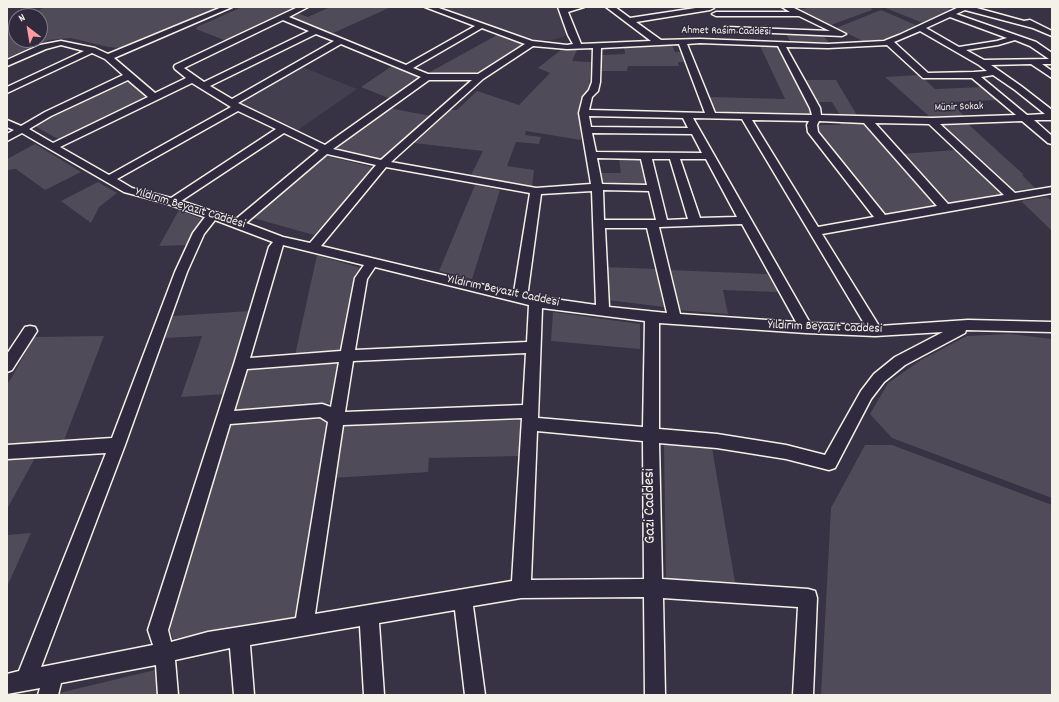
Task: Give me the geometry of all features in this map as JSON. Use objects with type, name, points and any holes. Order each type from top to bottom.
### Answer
[{"type":"street","points":[[108,57],[228,7]]},
{"type":"street","points":[[304,7],[178,67],[192,80],[235,105],[325,150],[384,164],[536,191],[597,187],[654,188]]},
{"type":"street","name":"Ahmet Rasim Caddesi","points":[[429,7],[534,43],[552,46],[682,42],[828,46],[862,45],[889,42],[920,28],[948,10],[962,8]]},
{"type":"street","points":[[578,46],[563,9],[580,7]]},
{"type":"street","points":[[610,7],[658,43]]},
{"type":"street","points":[[786,7],[800,10]]},
{"type":"street","points":[[792,7],[862,45]]},
{"type":"street","points":[[995,7],[1052,33]]},
{"type":"street","points":[[962,8],[1035,26]]},
{"type":"street","points":[[628,21],[711,10],[800,10]]},
{"type":"street","points":[[711,10],[728,29],[737,43]]},
{"type":"street","points":[[948,10],[1014,38],[1037,46],[1052,57]]},
{"type":"street","points":[[283,17],[427,77],[480,77]]},
{"type":"street","points":[[406,69],[482,25]]},
{"type":"street","points":[[920,28],[982,63],[1018,88],[1052,116]]},
{"type":"street","points":[[728,29],[842,34]]},
{"type":"street","points":[[203,86],[315,31]]},
{"type":"street","points":[[312,248],[384,164],[480,77],[534,43],[551,43],[566,39],[572,34]]},
{"type":"street","points":[[959,49],[998,43],[1014,38]]},
{"type":"street","points":[[109,178],[235,105],[340,41]]},
{"type":"street","points":[[682,42],[711,116]]},
{"type":"street","points":[[889,42],[926,76],[974,75],[995,72]]},
{"type":"street","points":[[7,63],[43,47],[61,43],[92,50],[108,57],[155,98]]},
{"type":"street","points":[[781,44],[815,108],[817,114],[812,125],[813,132],[883,220]]},
{"type":"street","points":[[597,45],[596,82],[593,91],[588,97],[584,113],[597,187],[603,310]]},
{"type":"street","points":[[7,90],[92,50]]},
{"type":"street","points":[[982,63],[1052,61]]},
{"type":"street","points":[[1034,62],[1052,75]]},
{"type":"street","points":[[974,75],[1052,141]]},
{"type":"street","points":[[7,138],[48,114],[129,76]]},
{"type":"street","points":[[238,224],[325,150],[427,77]]},
{"type":"street","points":[[53,147],[192,80]]},
{"type":"street","name":"Münir Sokak","points":[[584,113],[932,121],[1052,116]]},
{"type":"street","points":[[686,115],[806,328]]},
{"type":"street","points":[[745,116],[875,331]]},
{"type":"street","points":[[867,120],[946,209]]},
{"type":"street","points":[[932,121],[1012,197]]},
{"type":"street","name":"Yıldırım Beyazıt Caddesi","points":[[7,123],[21,129],[128,190],[172,202],[280,240],[536,302],[652,317],[806,328],[875,331],[968,325],[1052,327]]},
{"type":"street","points":[[172,202],[283,129]]},
{"type":"street","points":[[587,130],[695,131]]},
{"type":"street","points":[[591,155],[709,156]]},
{"type":"street","points":[[646,156],[654,188],[657,224],[674,319]]},
{"type":"street","points":[[674,156],[695,222]]},
{"type":"street","points":[[815,231],[1052,190]]},
{"type":"street","points":[[518,297],[522,290],[536,191]]},
{"type":"street","points":[[26,680],[191,249],[199,233],[213,216]]},
{"type":"street","points":[[599,224],[657,224],[745,220]]},
{"type":"street","points":[[168,695],[165,653],[158,630],[241,364],[275,247],[280,240]]},
{"type":"street","points":[[304,625],[336,419],[361,278],[372,263]]},
{"type":"street","points":[[521,589],[536,302]]},
{"type":"street","name":"Gazi Caddesi","points":[[652,317],[652,588],[655,695]]},
{"type":"street","points":[[224,418],[322,410],[336,419],[531,418],[752,446],[829,463],[866,395],[879,378],[910,355],[968,325]]},
{"type":"street","points":[[7,366],[30,331]]},
{"type":"street","points":[[241,364],[347,356],[534,347]]},
{"type":"street","points":[[7,452],[117,445]]},
{"type":"street","points":[[7,684],[165,653],[239,636],[521,589],[652,588],[808,598],[803,695]]},
{"type":"street","points":[[463,599],[475,695]]},
{"type":"street","points":[[369,615],[374,695]]},
{"type":"street","points":[[239,636],[244,695]]},
{"type":"street","points":[[48,695],[54,674]]},
{"type":"shaded area","points":[[218,7],[164,31],[120,48],[108,47],[71,38],[48,40],[48,8],[43,8]]},
{"type":"shaded area","points":[[242,7],[298,7],[230,39],[224,40],[196,29],[197,27]]},
{"type":"shaded area","points":[[330,7],[391,7],[331,34],[289,17],[297,13],[308,17]]},
{"type":"shaded area","points":[[434,7],[556,7],[567,33],[563,37],[551,40],[533,41]]},
{"type":"shaded area","points":[[810,7],[871,7],[872,10],[831,25],[800,10]]},
{"type":"shaded area","points":[[883,7],[944,7],[952,10],[923,23]]},
{"type":"shaded area","points":[[881,10],[918,26],[887,39],[863,41],[836,28]]},
{"type":"shaded area","points":[[7,26],[8,48],[30,48],[7,58]]},
{"type":"shaded area","points":[[786,34],[823,35],[829,43],[791,43]]},
{"type":"shaded area","points":[[497,35],[521,43],[521,46],[479,72],[472,74],[435,74],[430,72]]},
{"type":"shaded area","points":[[672,45],[675,52],[681,52],[684,62],[678,62],[679,66],[628,66],[627,71],[601,71],[601,55],[625,54],[624,47]]},
{"type":"shaded area","points":[[760,46],[778,46],[812,113],[808,115],[715,112],[709,97],[785,99]]},
{"type":"shaded area","points":[[562,49],[577,50],[572,61],[591,62],[589,91],[580,100],[581,140],[526,131],[525,135],[541,137],[539,144],[516,142],[507,166],[534,170],[532,187],[470,177],[483,151],[414,143],[449,110],[457,110],[477,91],[519,105],[550,73],[538,68]]},
{"type":"shaded area","points":[[300,66],[357,89],[298,130],[239,102]]},
{"type":"shaded area","points":[[392,66],[422,78],[391,99],[361,87]]},
{"type":"shaded area","points":[[920,75],[935,89],[983,87],[998,100],[950,102],[965,117],[931,118],[885,77]]},
{"type":"shaded area","points":[[126,79],[148,99],[60,140],[33,125]]},
{"type":"shaded area","points":[[804,80],[836,80],[858,117],[841,117],[832,102],[815,102]]},
{"type":"shaded area","points":[[389,108],[431,116],[382,161],[332,150]]},
{"type":"shaded area","points":[[842,121],[862,123],[937,206],[886,214],[881,212],[820,135],[818,125],[840,125]]},
{"type":"shaded area","points":[[967,123],[1024,175],[1022,175],[1035,188],[1010,191],[940,124]]},
{"type":"shaded area","points":[[35,144],[81,172],[45,190],[16,169],[7,170],[7,159]]},
{"type":"shaded area","points":[[956,150],[1005,195],[947,204],[901,154]]},
{"type":"shaded area","points":[[326,156],[376,168],[314,235],[253,218]]},
{"type":"shaded area","points":[[619,160],[642,160],[648,184],[601,185],[599,173],[621,173]]},
{"type":"shaded area","points":[[98,182],[117,193],[99,207],[91,223],[61,201]]},
{"type":"shaded area","points":[[475,185],[500,190],[472,279],[439,271]]},
{"type":"shaded area","points":[[1046,197],[1052,200],[1052,231],[1021,201]]},
{"type":"shaded area","points":[[179,210],[204,220],[189,245],[159,246]]},
{"type":"shaded area","points":[[317,255],[360,268],[356,274],[343,351],[295,355]]},
{"type":"shaded area","points":[[606,267],[657,269],[664,307],[608,300]]},
{"type":"shaded area","points":[[669,270],[767,274],[778,292],[723,290],[728,314],[677,310]]},
{"type":"shaded area","points":[[250,311],[225,394],[181,397],[202,336],[165,338],[173,316]]},
{"type":"shaded area","points":[[553,312],[640,324],[640,349],[551,341]]},
{"type":"shaded area","points":[[1010,334],[1052,339],[1052,498],[892,438],[870,414],[888,383],[921,360],[967,336]]},
{"type":"shaded area","points":[[104,336],[63,443],[7,445],[7,384],[34,337]]},
{"type":"shaded area","points":[[338,362],[332,403],[234,410],[246,368]]},
{"type":"shaded area","points":[[316,415],[329,422],[296,618],[173,639],[167,620],[225,429],[236,420]]},
{"type":"shaded area","points":[[522,420],[520,456],[429,458],[428,472],[332,478],[341,426]]},
{"type":"shaded area","points":[[664,443],[712,448],[736,588],[666,583]]},
{"type":"shaded area","points":[[865,445],[892,445],[1052,505],[1052,695],[821,695],[831,508]]},
{"type":"shaded area","points":[[35,458],[7,509],[7,460]]},
{"type":"shaded area","points":[[31,533],[7,587],[7,535]]},
{"type":"shaded area","points":[[159,669],[158,695],[59,695],[59,693]]}]
